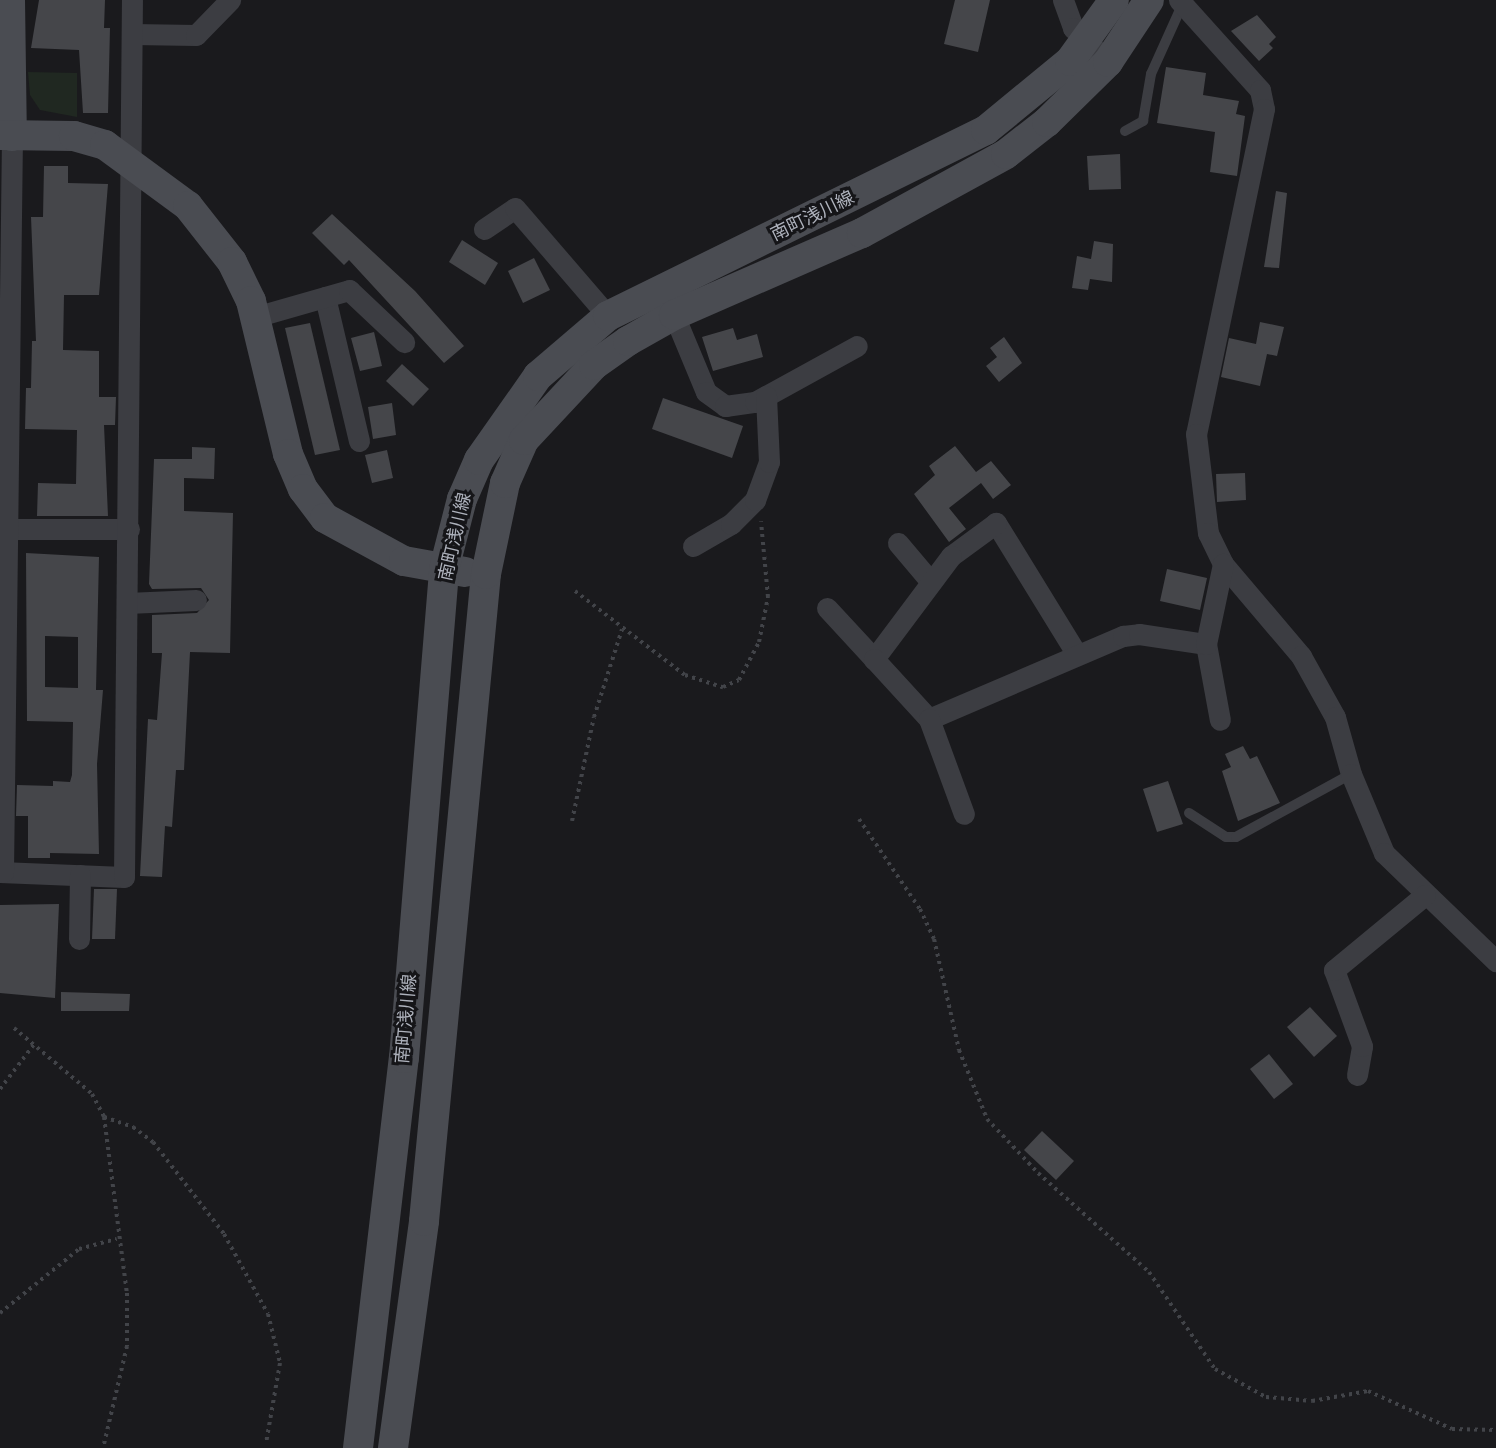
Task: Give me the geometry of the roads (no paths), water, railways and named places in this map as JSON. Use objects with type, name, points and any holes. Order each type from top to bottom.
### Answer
[{"type":"street","points":[[10,0],[6,136],[2,872],[124,877],[129,529],[132,0]]},
{"type":"street","points":[[132,34],[196,35],[230,0]]},
{"type":"street","points":[[1063,0],[1070,22],[1108,62]]},
{"type":"street","name":"南町浅川線","points":[[358,1448],[404,1058],[444,569],[462,499],[504,419],[538,376],[608,316],[986,130],[1025,102],[1086,41],[1114,0]]},
{"type":"street","name":"南町浅川線","points":[[393,1448],[424,1221],[486,574],[505,483],[524,440],[594,365],[674,315],[862,233],[953,186],[1047,122],[1108,62],[1149,0]]},
{"type":"street","points":[[1181,2],[1260,90],[1263,109],[1196,435],[1208,533],[1223,564],[1301,656],[1335,717],[1351,774],[1383,853],[1496,961]]},
{"type":"street","points":[[6,136],[74,136],[105,146],[188,206],[232,262],[255,317],[288,454],[303,489],[325,518],[404,561],[486,574]]},
{"type":"street","points":[[484,229],[515,208],[608,316]]},
{"type":"street","points":[[255,317],[349,290],[404,342]]},
{"type":"street","points":[[325,297],[359,441]]},
{"type":"street","points":[[674,315],[696,374],[716,402],[744,404],[766,396],[857,346]]},
{"type":"street","points":[[693,546],[731,524],[755,500],[769,462],[766,396]]},
{"type":"street","points":[[874,659],[951,556],[996,523],[1076,653]]},
{"type":"street","points":[[3,529],[129,529]]},
{"type":"street","points":[[898,543],[931,582]]},
{"type":"street","points":[[1220,720],[1206,644],[1223,564]]},
{"type":"street","points":[[128,603],[196,600]]},
{"type":"street","points":[[827,608],[929,719],[964,814]]},
{"type":"street","points":[[929,719],[1076,653],[1139,634],[1206,644]]},
{"type":"street","points":[[79,939],[80,875]]},
{"type":"street","points":[[1357,1076],[1362,1046],[1334,970],[1425,895]]},
{"type":"lane","points":[[1125,130],[1143,121],[1151,74],[1181,2]]},
{"type":"lane","points":[[1189,813],[1226,837],[1236,837],[1351,774]]}]
